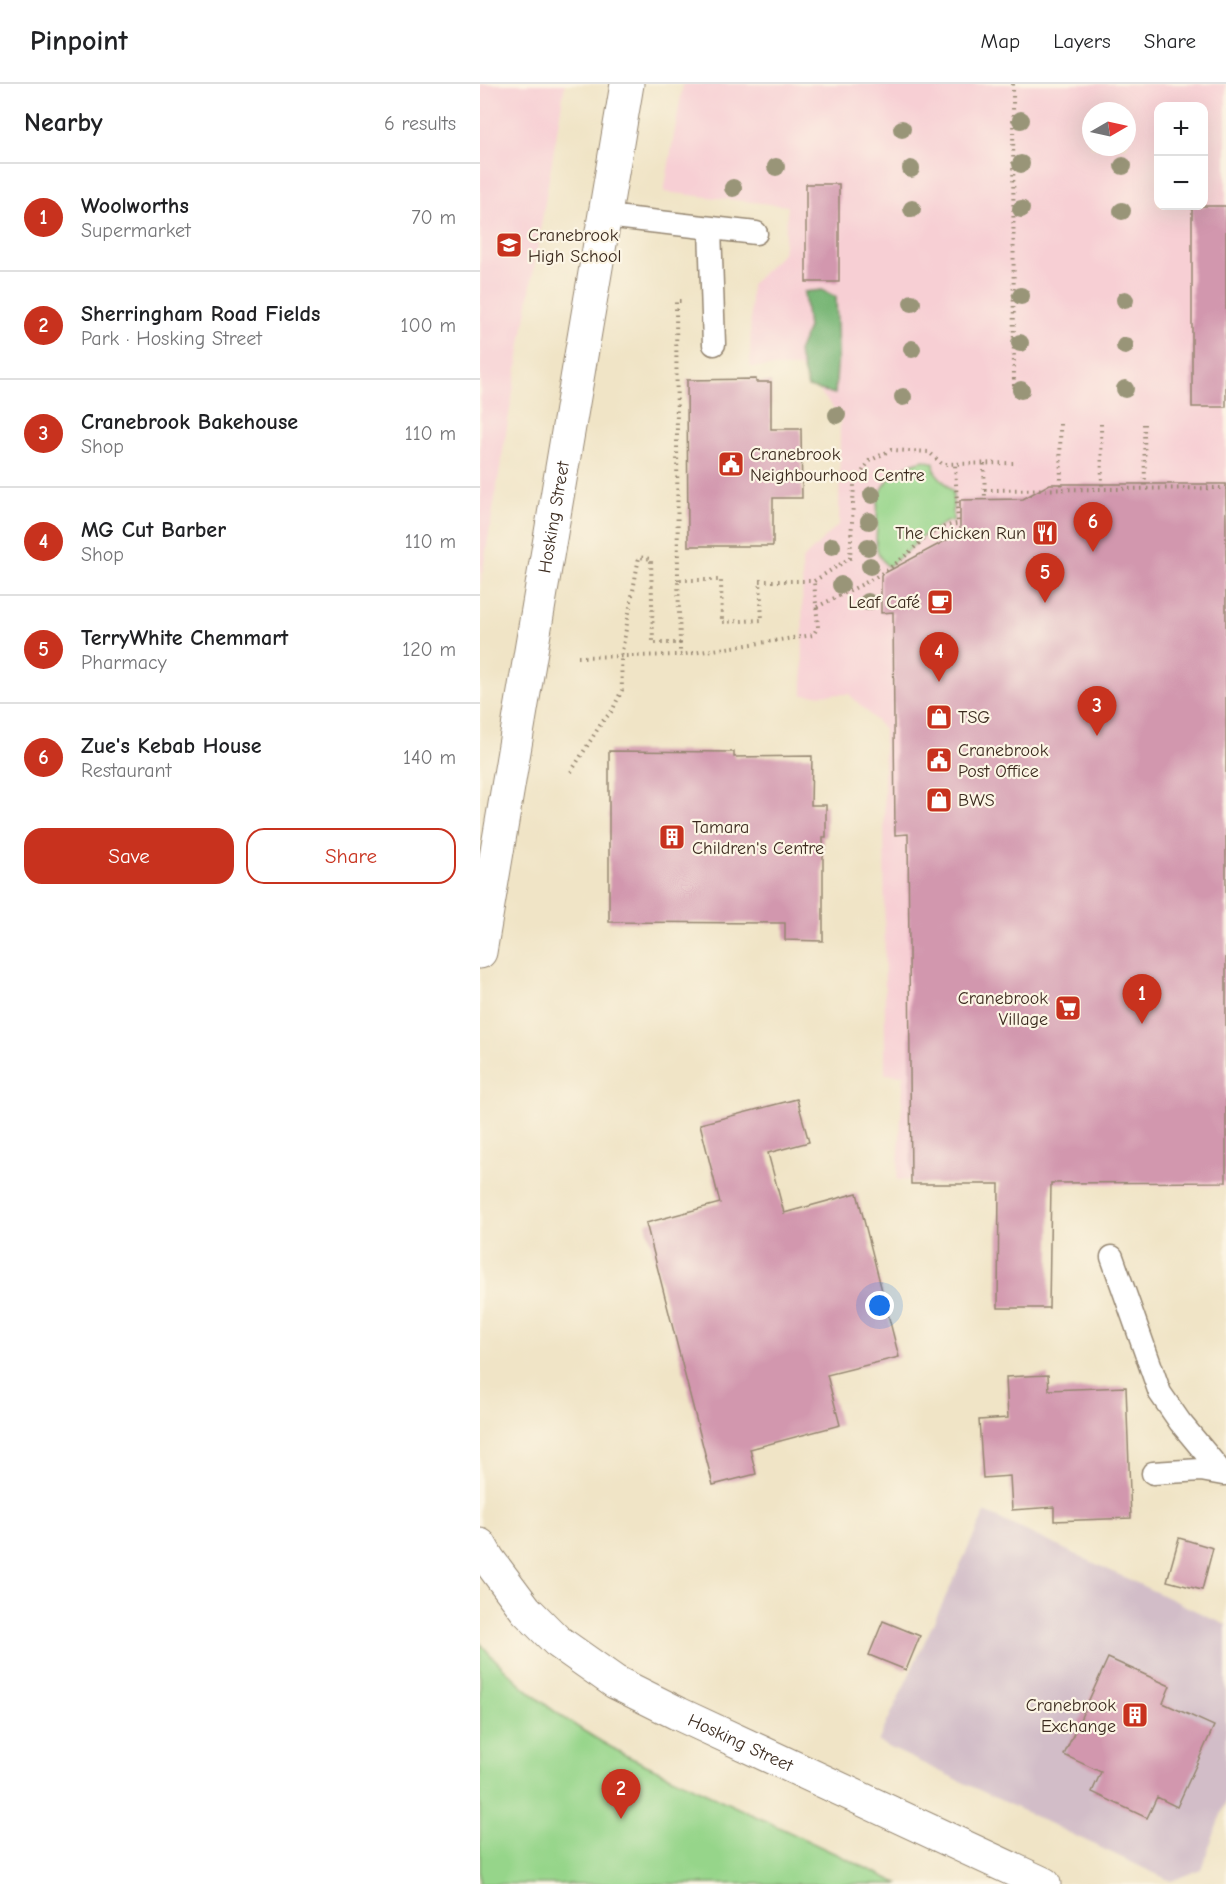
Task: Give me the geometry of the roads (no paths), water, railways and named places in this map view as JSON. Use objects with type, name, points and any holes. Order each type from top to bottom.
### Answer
[{"type":"street","name":"Hosking Street","points":[[480,952],[627,84]]},
{"type":"street","name":"Hosking Street","points":[[480,1545],[488,1560],[526,1610],[557,1641],[615,1682],[1044,1884]]},
{"type":"lane","points":[[606,216],[756,232]]},
{"type":"lane","points":[[710,228],[714,344]]},
{"type":"lane","points":[[1112,1257],[1160,1393],[1187,1431],[1225,1474]]},
{"type":"lane","points":[[1153,1473],[1201,1470],[1225,1474]]},
{"type":"place","name":"Cranebrook High School","points":[[509,245]]},
{"type":"place","name":"Cranebrook Neighbourhood Centre","points":[[731,464]]},
{"type":"place","name":"The Chicken Run","points":[[1045,533]]},
{"type":"place","name":"Zue's Kebab House","points":[[1093,552]]},
{"type":"place","name":"Leaf Café","points":[[940,602]]},
{"type":"place","name":"TerryWhite Chemmart","points":[[1045,603]]},
{"type":"place","name":"MG Cut Barber","points":[[939,682]]},
{"type":"place","name":"TSG","points":[[939,717]]},
{"type":"place","name":"Cranebrook Bakehouse","points":[[1097,736]]},
{"type":"place","name":"Cranebrook Post Office","points":[[939,760]]},
{"type":"place","name":"BWS","points":[[939,800]]},
{"type":"place","name":"Tamara Children's Centre","points":[[672,837]]},
{"type":"place","name":"Cranebrook Village","points":[[1068,1008]]},
{"type":"place","name":"Woolworths","points":[[1142,1024]]},
{"type":"place","name":"Cranebrook Exchange","points":[[1135,1715]]},
{"type":"place","name":"Sherringham Road Fields","points":[[621,1819]]}]
